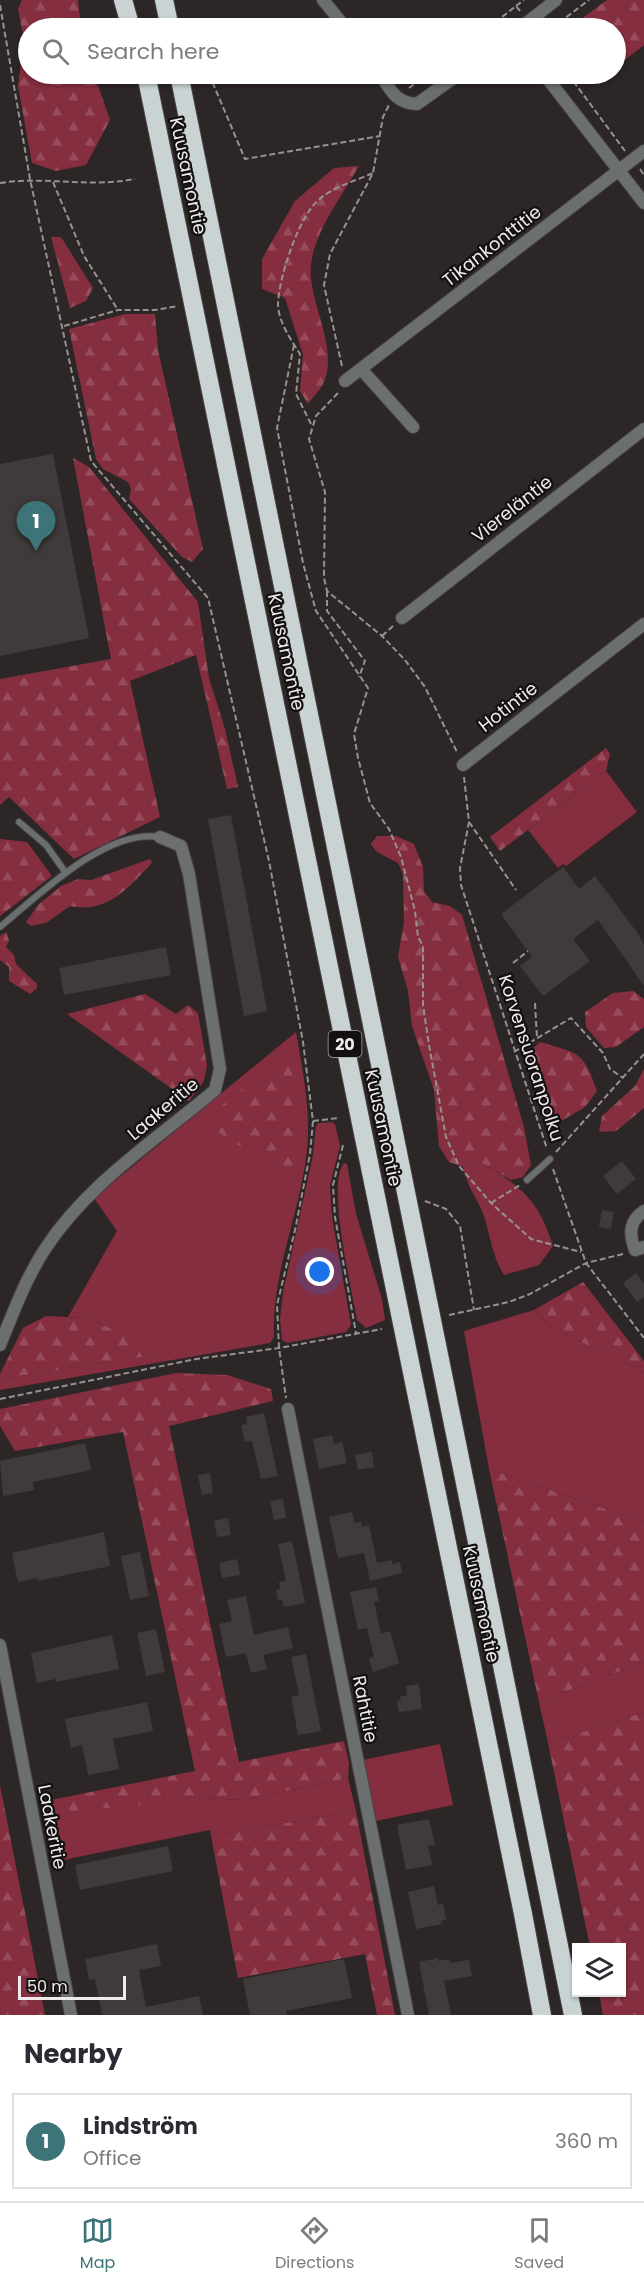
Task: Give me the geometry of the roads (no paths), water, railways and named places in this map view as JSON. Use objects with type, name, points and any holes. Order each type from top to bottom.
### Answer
[{"type":"highway","points":[[123,0],[128,18]]},
{"type":"highway","points":[[131,0],[135,18]]},
{"type":"highway","points":[[164,0],[168,18]]},
{"type":"highway","name":"Kuusamontie","points":[[147,84],[542,2015]]},
{"type":"highway","name":"Kuusamontie","points":[[181,84],[573,2015]]},
{"type":"street","points":[[323,0],[338,18]]},
{"type":"street","points":[[533,18],[556,0]]},
{"type":"street","points":[[386,84],[395,98],[404,103],[417,104],[445,84]]},
{"type":"street","points":[[552,84],[644,203]]},
{"type":"street","name":"Tikankonttitie","points":[[345,381],[644,151]]},
{"type":"street","points":[[362,370],[413,427]]},
{"type":"street","name":"Viereläntie","points":[[402,618],[644,429]]},
{"type":"street","name":"Hotintie","points":[[463,765],[644,624]]},
{"type":"street","name":"Laakeritie","points":[[0,1345],[44,1250],[68,1218],[97,1187],[215,1090],[220,1069],[189,874],[182,846],[160,837]]},
{"type":"street","points":[[639,1248],[630,1230],[634,1220],[644,1211]]},
{"type":"street","name":"Rahtitie","points":[[288,1409],[408,2015]]},
{"type":"street","name":"Laakeritie","points":[[0,1645],[71,2015]]},
{"type":"lane","points":[[19,822],[46,845],[66,873]]},
{"type":"lane","points":[[0,927],[66,873],[125,840],[149,835],[160,837]]},
{"type":"lane","points":[[526,1180],[550,1159]]},
{"type":"place","name":"Lindström","points":[[36,551]]}]
